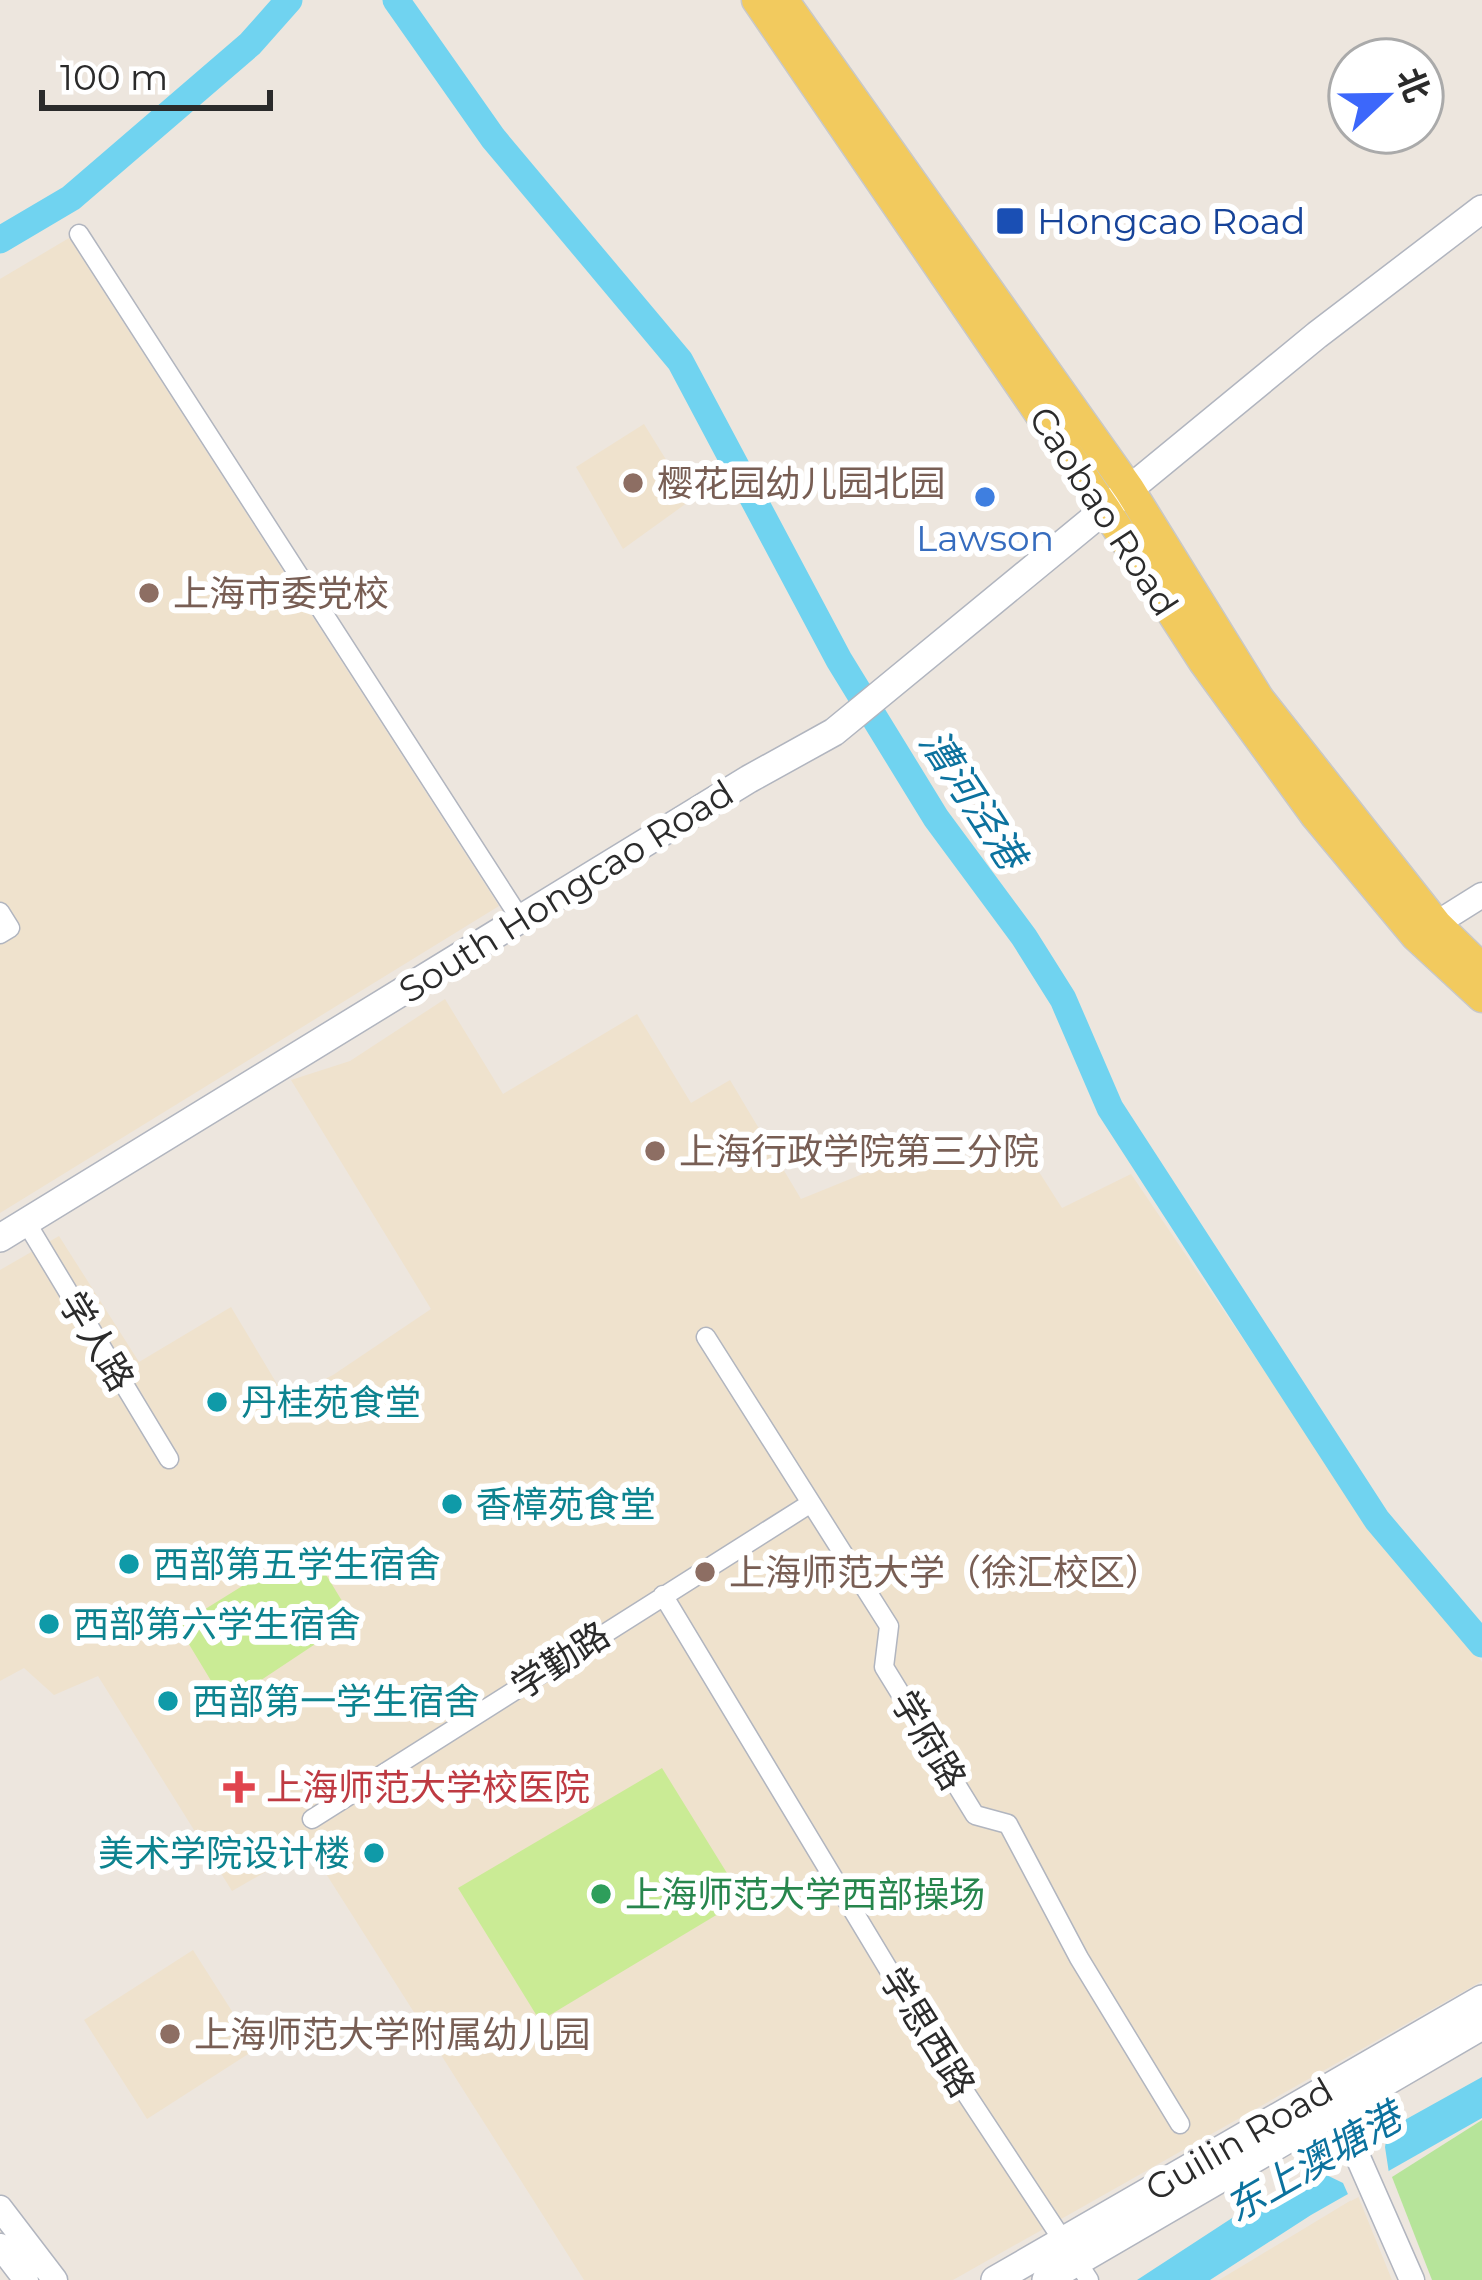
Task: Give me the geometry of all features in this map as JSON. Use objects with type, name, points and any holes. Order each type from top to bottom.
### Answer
[{"type":"main road","name":"Caobao Road","points":[[757,0],[1426,930],[1482,997]]},
{"type":"main road","name":"Caobao Road","points":[[783,0],[1117,499]]},
{"type":"main road","points":[[1117,499],[1317,335],[1482,209]]},
{"type":"main road","name":"South Hongcao Road","points":[[0,1238],[749,779],[834,732],[1117,499]]},
{"type":"main road","name":"Caobao Road","points":[[1426,930],[1482,968]]},
{"type":"main road","name":"Guilin Road","points":[[1046,2280],[1332,2100],[1482,1999]]},
{"type":"main road","name":"Guilin Road","points":[[1332,2100],[1482,2026]]},
{"type":"main road","name":"Guilin Road","points":[[995,2280],[1076,2261]]},
{"type":"street","points":[[79,234],[521,920]]},
{"type":"street","points":[[1426,930],[1482,895]]},
{"type":"street","points":[[0,912],[10,928],[0,934]]},
{"type":"street","name":"学人路","points":[[26,1222],[169,1459]]},
{"type":"street","name":"学府路","points":[[706,1337],[889,1626],[884,1666],[975,1815],[1008,1824],[1079,1958],[1180,2124]]},
{"type":"street","name":"学勤路","points":[[312,1819],[811,1504]]},
{"type":"street","name":"学思西路","points":[[663,1594],[934,2044],[1076,2261]]},
{"type":"street","points":[[1332,2100],[1412,2280]]},
{"type":"street","points":[[0,2208],[55,2280]]},
{"type":"street","points":[[0,2246],[26,2280]]},
{"type":"shaded area","name":"上海市委党校","points":[[69,238],[499,906],[0,1213],[0,279]]},
{"type":"shaded area","name":"樱花园幼儿园北园","points":[[644,424],[691,500],[623,549],[576,467]]},
{"type":"shaded area","name":"上海师范大学（徐汇校区）","points":[[445,999],[503,1094],[637,1014],[691,1103],[730,1080],[801,1199],[934,1145],[949,1169],[1027,1153],[1062,1208],[1131,1174],[1339,1481],[1482,1662],[1482,1981],[953,2280],[584,2280],[309,1847],[232,1891],[98,1676],[54,1695],[24,1668],[0,1681],[0,1270],[59,1236],[139,1362],[231,1307],[286,1399],[333,1375],[431,1309],[291,1080],[350,1061]]},
{"type":"shaded area","name":"上海师范大学附属幼儿园","points":[[193,1950],[256,2049],[147,2119],[84,2020]]},
{"type":"shaded area","points":[[1358,2196],[1392,2280],[1219,2280]]},
{"type":"green space","points":[[308,1545],[353,1619],[225,1704],[178,1626]]},
{"type":"green space","name":"上海师范大学西部操场","points":[[662,1768],[743,1899],[540,2021],[458,1888]]},
{"type":"green space","points":[[1482,2120],[1482,2280],[1432,2280],[1392,2177]]},
{"type":"water","points":[[1482,2077],[1482,2118],[1311,2215],[1210,2280],[1137,2280],[1252,2205]]},
{"type":"pier","points":[[1398,2117],[1388,2130],[1385,2147],[1390,2180],[1351,2201],[1343,2183],[1310,2167]]},
{"type":"waterway","name":"漕河泾港","points":[[0,240],[71,198],[250,44],[289,0]]},
{"type":"waterway","name":"漕河泾港","points":[[396,0],[493,138],[680,361],[839,660],[936,818],[1024,937],[1063,999],[1110,1108],[1377,1520],[1482,1644]]},
{"type":"place","name":"Hongcao Road","points":[[1010,221]]},
{"type":"place","name":"樱花园幼儿园北园","points":[[633,483]]},
{"type":"place","name":"Lawson","points":[[985,497]]},
{"type":"place","name":"上海市委党校","points":[[149,593]]},
{"type":"place","name":"上海行政学院第三分院","points":[[655,1151]]},
{"type":"place","name":"丹桂苑食堂","points":[[217,1402]]},
{"type":"place","name":"香樟苑食堂","points":[[452,1504]]},
{"type":"place","name":"西部第五学生宿舍","points":[[129,1564]]},
{"type":"place","name":"上海师范大学（徐汇校区）","points":[[705,1572]]},
{"type":"place","name":"西部第六学生宿舍","points":[[49,1624]]},
{"type":"place","name":"西部第一学生宿舍","points":[[168,1701]]},
{"type":"place","name":"上海师范大学校医院","points":[[239,1787]]},
{"type":"place","name":"美术学院设计楼","points":[[374,1853]]},
{"type":"place","name":"上海师范大学西部操场","points":[[601,1894]]},
{"type":"place","name":"上海师范大学附属幼儿园","points":[[170,2034]]},
{"type":"water label","name":"东上澳塘港","points":[[1313,2162]]}]
